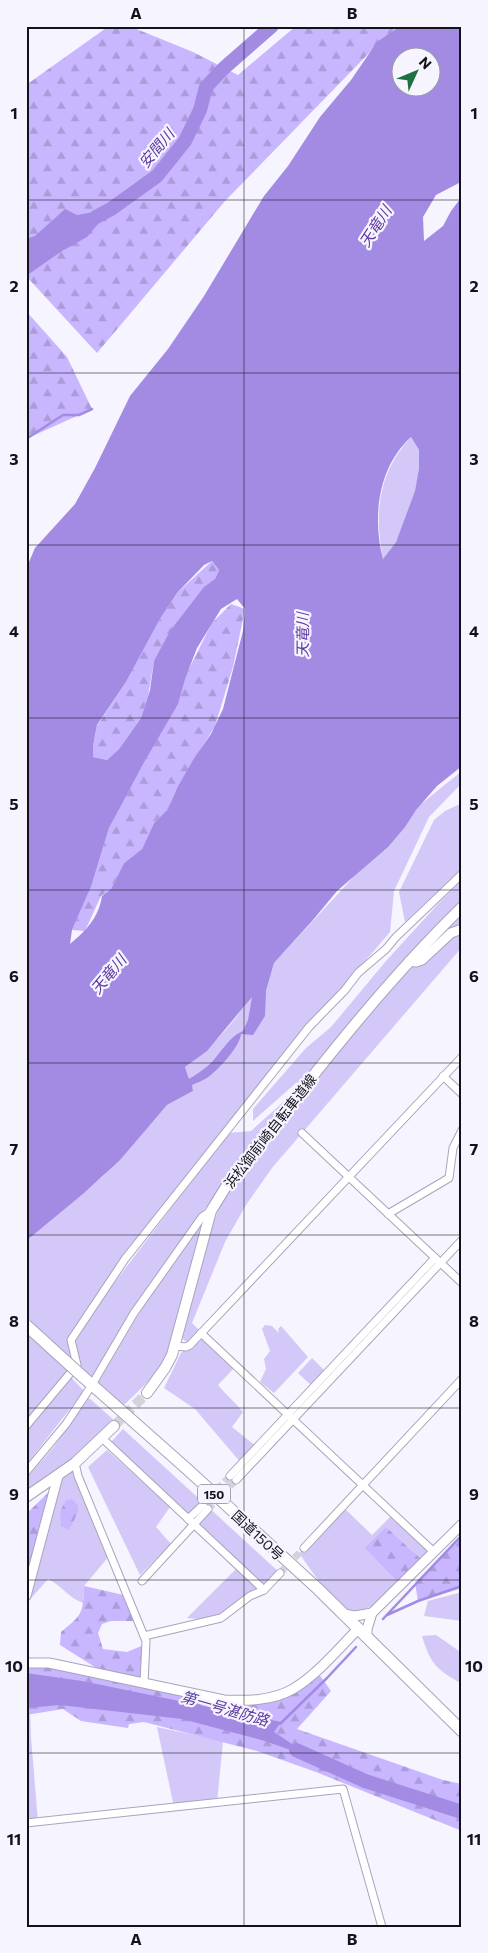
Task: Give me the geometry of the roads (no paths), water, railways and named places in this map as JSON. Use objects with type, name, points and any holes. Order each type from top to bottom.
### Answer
[{"type":"highway","name":"国道150号","points":[[26,1325],[187,1469],[359,1628],[462,1731]]},
{"type":"main road","name":"浜松御前崎自転車道線","points":[[147,1393],[165,1368],[175,1346],[212,1211],[227,1185],[340,1041],[409,961],[462,907]]},
{"type":"main road","points":[[26,1497],[75,1463],[114,1426]]},
{"type":"street","points":[[26,1426],[77,1365],[71,1340],[124,1260],[236,1118],[309,1026],[345,990],[358,973],[386,949],[396,937],[462,874]]},
{"type":"street","points":[[409,961],[416,962],[422,960],[451,933],[462,929]]},
{"type":"street","points":[[175,1346],[186,1347],[201,1333],[462,1056]]},
{"type":"street","points":[[443,1076],[462,1094]]},
{"type":"street","points":[[388,1214],[449,1178],[453,1148],[462,1130]]},
{"type":"street","points":[[302,1132],[462,1283]]},
{"type":"street","points":[[26,1472],[66,1424],[92,1386],[134,1313],[157,1280],[202,1218],[212,1211]]},
{"type":"street","points":[[233,1478],[437,1260],[462,1240]]},
{"type":"street","points":[[201,1333],[434,1552]]},
{"type":"street","points":[[304,1548],[462,1379]]},
{"type":"street","points":[[102,1438],[264,1590]]},
{"type":"street","points":[[75,1463],[78,1476],[146,1641],[144,1683]]},
{"type":"street","points":[[26,1596],[58,1476]]},
{"type":"street","points":[[142,1581],[194,1525],[206,1507],[188,1519]]},
{"type":"street","points":[[367,1637],[372,1613],[462,1524]]},
{"type":"street","points":[[144,1636],[221,1618],[250,1596],[264,1590],[280,1573]]},
{"type":"street","points":[[343,1614],[355,1616],[372,1613]]},
{"type":"street","points":[[26,1663],[50,1663],[224,1700],[244,1701],[268,1698],[292,1689],[319,1668],[359,1628]]},
{"type":"street","points":[[26,1823],[343,1789],[382,1927]]},
{"type":"water","name":"天竜川","points":[[400,26],[462,26],[462,766],[437,786],[388,847],[337,891],[274,963],[266,991],[265,1016],[253,1035],[241,1034],[237,1045],[216,1070],[207,1078],[192,1085],[193,1091],[167,1105],[120,1160],[26,1241],[26,569],[35,548],[75,504],[130,396],[168,349],[204,296],[264,196],[288,166],[320,117],[351,80],[377,42]],"holes":[[[459,183],[461,198],[443,226],[424,241],[423,217],[436,195]],[[411,437],[419,450],[419,468],[415,491],[396,542],[383,559],[378,526],[378,510],[385,478],[391,463]],[[212,561],[219,570],[215,579],[204,587],[170,631],[154,661],[150,690],[141,718],[119,749],[107,760],[93,757],[97,725],[126,682],[160,619],[177,593],[204,565]],[[237,599],[245,609],[243,631],[223,709],[211,734],[177,788],[168,809],[154,823],[142,849],[124,863],[111,889],[102,896],[95,917],[70,944],[72,930],[91,887],[109,828],[178,704],[197,648],[221,609]],[[252,997],[248,1020],[243,1031],[230,1041],[209,1065],[189,1079],[185,1067],[207,1051]]]},
{"type":"water","points":[[65,209],[77,215],[111,209],[87,237],[62,251],[26,276],[26,239],[35,236]]},
{"type":"water","points":[[26,1673],[82,1681],[281,1722],[274,1732],[313,1758],[265,1741],[182,1719],[60,1705],[26,1708]]},
{"type":"waterway","name":"安間川","points":[[96,217],[111,209],[157,176],[185,141],[200,110],[206,87],[224,68],[272,26]]},
{"type":"waterway","points":[[26,439],[63,415],[79,415],[92,409]]},
{"type":"waterway","points":[[383,1619],[462,1535]]},
{"type":"waterway","points":[[387,1615],[418,1601],[462,1586]]},
{"type":"waterway","points":[[280,1724],[356,1647]]},
{"type":"waterway","name":"第一号湛防路","points":[[296,1750],[365,1781],[462,1812]]},
{"type":"tunnel","points":[[114,1426],[147,1393]]},
{"type":"tunnel","points":[[203,1505],[230,1476]]},
{"type":"tunnel","points":[[208,1509],[236,1480]]},
{"type":"tunnel","points":[[280,1573],[304,1548]]}]
